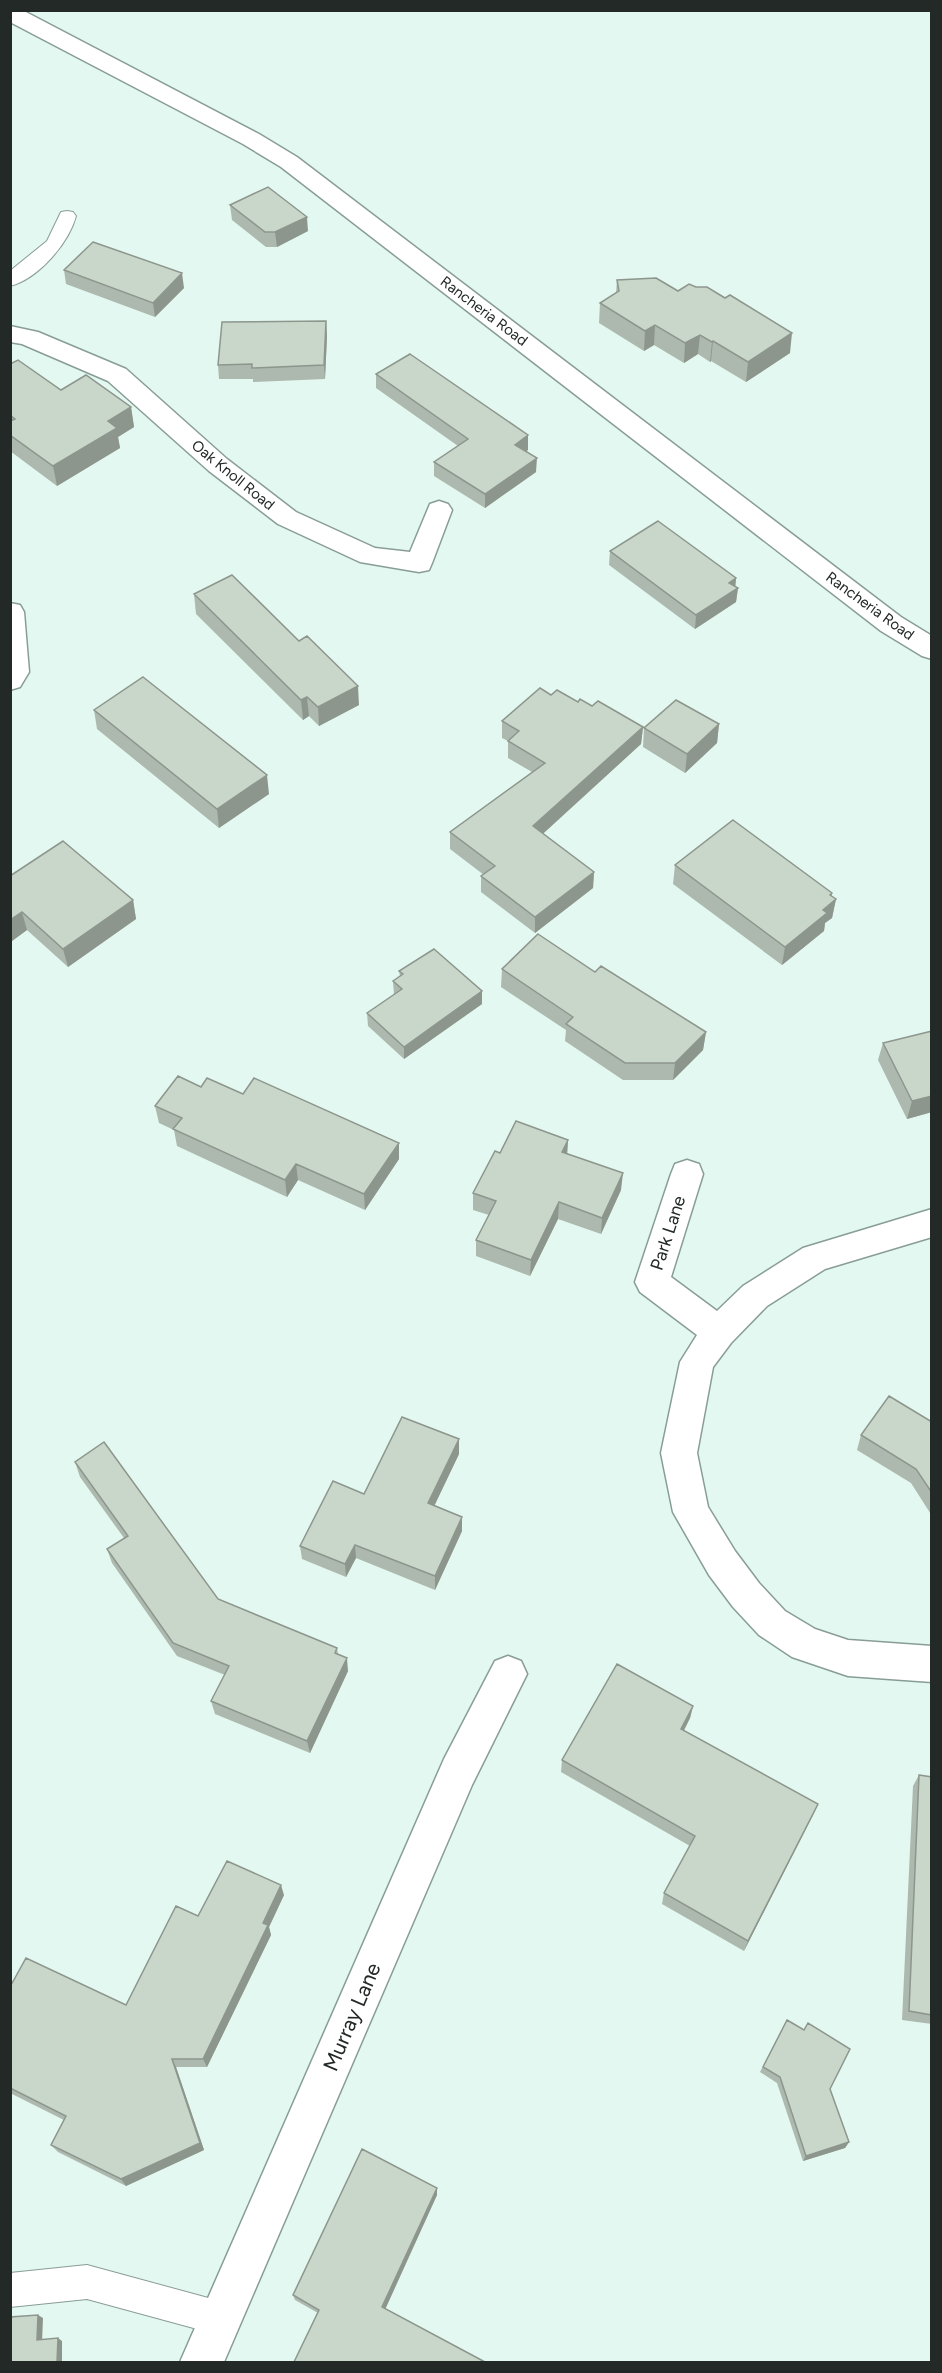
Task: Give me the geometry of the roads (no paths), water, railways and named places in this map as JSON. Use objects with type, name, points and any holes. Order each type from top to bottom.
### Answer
[{"type":"street","name":"Rancheria Road","points":[[10,13],[250,139],[289,162],[891,624],[932,649]]},
{"type":"street","name":"Oak Knoll Road","points":[[10,334],[29,338],[117,375],[218,465],[287,518],[370,556],[419,563],[439,510]]},
{"type":"street","points":[[10,612],[15,672],[10,680]]},
{"type":"street","name":"Park Lane","points":[[687,1174],[652,1282],[719,1332]]},
{"type":"street","points":[[932,1223],[815,1258],[755,1296],[719,1332],[697,1362],[679,1453],[691,1512],[722,1563],[746,1596],[772,1623],[805,1644],[849,1658],[932,1664]]},
{"type":"street","name":"Murray Lane","points":[[202,2362],[223,2319],[458,1772],[508,1674]]},
{"type":"lane","points":[[10,280],[46,254],[64,233],[67,216]]},
{"type":"lane","points":[[10,2290],[87,2282],[223,2319]]}]
